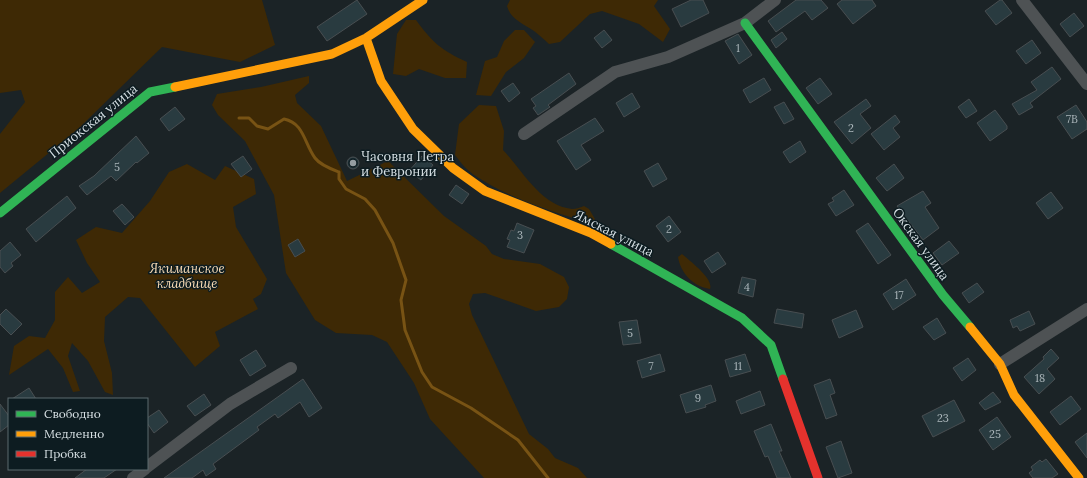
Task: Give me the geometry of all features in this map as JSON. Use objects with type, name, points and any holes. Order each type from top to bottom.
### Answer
[{"type":"street","name":"Приокская улица","points":[[0,213],[150,92],[332,54],[366,38],[422,0]]},
{"type":"street","points":[[524,134],[615,72],[668,57],[745,23],[775,0]]},
{"type":"street","points":[[1022,0],[1087,84]]},
{"type":"street","name":"Окская улица","points":[[745,23],[943,296],[1000,364],[1014,395],[1079,478]]},
{"type":"street","name":"Ямская улица","points":[[366,38],[381,81],[413,129],[453,168],[485,191],[591,233],[660,270],[742,318],[771,345],[818,478]]},
{"type":"street","points":[[1000,364],[1087,309]]},
{"type":"street","points":[[148,466],[230,404],[291,368]]},
{"type":"street","points":[[133,478],[143,470]]},
{"type":"green space","points":[[0,0],[262,0],[275,45],[240,62],[162,47],[78,129],[0,193],[0,134],[25,102],[21,90],[0,93]]},
{"type":"green space","points":[[510,0],[658,0],[654,6],[670,29],[663,42],[639,24],[602,11],[590,14],[560,42],[549,44],[534,31],[511,15],[507,6]]},
{"type":"green space","points":[[406,20],[416,20],[427,35],[444,50],[467,62],[466,78],[445,78],[419,69],[406,76],[393,74],[397,34]]},
{"type":"green space","points":[[515,30],[524,30],[535,42],[524,58],[506,72],[491,96],[476,95],[485,61],[497,57],[504,41]]},
{"type":"green space","points":[[309,76],[309,83],[295,95],[297,103],[321,126],[347,181],[388,161],[444,216],[486,246],[492,254],[504,259],[540,264],[564,277],[569,287],[567,299],[559,307],[536,311],[485,293],[473,294],[469,304],[472,315],[529,434],[548,449],[555,458],[578,468],[587,478],[484,478],[430,419],[414,383],[387,342],[372,335],[336,333],[315,320],[286,273],[274,195],[245,141],[218,115],[212,105],[217,94],[261,87]]},
{"type":"green space","points":[[479,105],[496,106],[504,131],[503,150],[533,186],[551,201],[561,206],[572,209],[584,206],[589,209],[595,219],[592,223],[544,209],[511,195],[495,188],[465,168],[455,155],[459,124]]},
{"type":"green space","name":"Якиманское кладбище","points":[[187,164],[215,180],[225,166],[254,179],[256,194],[233,207],[236,227],[267,279],[261,294],[253,299],[258,309],[215,332],[220,346],[195,367],[140,298],[128,297],[105,317],[104,341],[112,373],[113,395],[105,392],[88,361],[72,343],[68,356],[80,391],[73,392],[63,368],[48,349],[9,375],[14,346],[29,336],[45,338],[55,320],[55,292],[68,277],[82,293],[100,282],[87,263],[76,240],[96,227],[122,233],[150,201],[169,172]]},
{"type":"green space","points":[[682,254],[705,275],[710,285],[710,289],[693,282],[685,274],[678,257]]},
{"type":"building","points":[[357,0],[367,14],[327,41],[317,27]]},
{"type":"building","points":[[691,0],[703,0],[709,13],[681,27],[672,9]]},
{"type":"building","points":[[796,0],[821,0],[828,8],[812,20],[805,11],[776,32],[768,21]]},
{"type":"building","points":[[842,0],[872,0],[876,6],[853,24],[837,4]]},
{"type":"building","points":[[1002,0],[1012,13],[996,25],[985,11]]},
{"type":"building","points":[[1074,13],[1084,26],[1070,37],[1060,24]]},
{"type":"building","points":[[604,30],[612,40],[602,48],[594,38]]},
{"type":"building","points":[[782,32],[787,39],[776,48],[771,40]]},
{"type":"building","points":[[738,34],[752,55],[739,64],[725,41]]},
{"type":"building","points":[[1032,40],[1041,53],[1026,64],[1016,51]]},
{"type":"building","points":[[1052,67],[1061,79],[1030,103],[1033,107],[1019,115],[1012,104],[1037,90],[1031,82]]},
{"type":"building","points":[[569,73],[576,84],[548,105],[550,107],[538,115],[533,108],[536,106],[531,99]]},
{"type":"building","points":[[764,78],[771,90],[750,103],[743,90]]},
{"type":"building","points":[[820,78],[832,94],[818,104],[806,88]]},
{"type":"building","points":[[513,83],[520,93],[509,102],[501,91]]},
{"type":"building","points":[[632,93],[640,107],[624,117],[616,103]]},
{"type":"building","points":[[866,99],[871,106],[860,114],[871,128],[852,144],[834,122]]},
{"type":"building","points":[[969,99],[977,111],[966,118],[958,107]]},
{"type":"building","points":[[784,102],[794,119],[784,124],[774,107]]},
{"type":"building","points":[[1076,105],[1087,122],[1087,129],[1072,139],[1057,117]]},
{"type":"building","points":[[175,107],[185,119],[169,131],[160,119]]},
{"type":"building","points":[[995,110],[1007,126],[1007,129],[990,141],[977,123]]},
{"type":"building","points":[[895,115],[900,122],[893,128],[900,137],[884,150],[871,134]]},
{"type":"building","points":[[595,118],[604,131],[581,145],[591,160],[576,170],[557,141]]},
{"type":"building","points":[[136,136],[149,153],[137,163],[136,162],[116,181],[111,176],[87,195],[79,186],[94,176]]},
{"type":"building","points":[[800,141],[806,152],[790,163],[783,152]]},
{"type":"building","points":[[243,156],[252,169],[241,177],[231,164]]},
{"type":"building","points":[[422,156],[433,165],[421,180],[409,171]]},
{"type":"building","name":"Часовня Петра и Февронии","points":[[351,157],[355,157],[359,163],[355,169],[351,169],[347,165],[347,161]]},
{"type":"building","points":[[658,163],[667,179],[653,187],[644,171]]},
{"type":"building","points":[[894,164],[904,178],[887,191],[876,178]]},
{"type":"building","points":[[456,185],[469,194],[462,204],[449,195]]},
{"type":"building","points":[[844,190],[854,205],[836,216],[828,204],[834,201],[832,198]]},
{"type":"building","points":[[923,191],[931,203],[925,207],[939,228],[923,240],[897,206]]},
{"type":"building","points":[[1051,192],[1063,208],[1048,219],[1036,203]]},
{"type":"building","points":[[67,196],[76,208],[36,242],[26,229]]},
{"type":"building","points":[[122,204],[134,217],[125,225],[113,211]]},
{"type":"building","points":[[669,216],[681,232],[668,242],[656,226]]},
{"type":"building","points":[[517,223],[534,230],[524,253],[507,247],[510,240],[507,239],[511,230],[514,231]]},
{"type":"building","points":[[868,223],[891,255],[878,264],[856,231]]},
{"type":"building","points":[[298,239],[305,251],[295,257],[288,245]]},
{"type":"building","points":[[949,241],[959,253],[942,265],[933,253]]},
{"type":"building","points":[[10,242],[21,255],[11,263],[13,266],[5,273],[0,267],[0,251]]},
{"type":"building","points":[[718,252],[726,264],[712,273],[704,261]]},
{"type":"building","points":[[742,277],[756,280],[753,297],[738,293]]},
{"type":"building","points":[[906,279],[916,295],[893,310],[883,294]]},
{"type":"building","points":[[977,283],[984,292],[969,303],[962,293]]},
{"type":"building","points":[[6,309],[22,324],[11,335],[0,324],[0,315]]},
{"type":"building","points":[[777,309],[804,314],[802,328],[774,323]]},
{"type":"building","points":[[856,310],[863,327],[839,338],[832,320]]},
{"type":"building","points":[[1029,311],[1035,324],[1020,331],[1017,326],[1013,328],[1010,320]]},
{"type":"building","points":[[937,318],[946,333],[934,340],[923,327]]},
{"type":"building","points":[[637,320],[641,343],[623,345],[619,322]]},
{"type":"building","points":[[1051,349],[1059,358],[1047,369],[1055,379],[1039,394],[1024,377],[1044,359],[1043,357]]},
{"type":"building","points":[[256,350],[266,366],[250,376],[240,360]]},
{"type":"building","points":[[660,354],[665,371],[642,378],[637,361]]},
{"type":"building","points":[[745,354],[751,371],[730,377],[725,360]]},
{"type":"building","points":[[968,358],[976,370],[962,381],[953,368]]},
{"type":"building","points":[[303,379],[322,408],[309,417],[300,402],[278,418],[275,414],[257,427],[259,430],[213,464],[216,469],[206,476],[203,470],[192,478],[164,478]]},
{"type":"building","points":[[830,379],[835,393],[830,395],[837,415],[826,419],[814,385]]},
{"type":"building","points":[[711,385],[716,401],[705,405],[706,407],[686,413],[680,395]]},
{"type":"building","points":[[29,388],[35,398],[14,398]]},
{"type":"building","points":[[760,391],[765,405],[741,414],[736,401]]},
{"type":"building","points":[[993,392],[1001,402],[985,410],[979,403]]},
{"type":"building","points":[[204,394],[211,405],[195,416],[187,406]]},
{"type":"building","points":[[1071,396],[1081,409],[1060,425],[1050,412]]},
{"type":"building","points":[[954,400],[965,421],[933,437],[922,416]]},
{"type":"building","points":[[0,404],[8,415],[8,426],[0,432]]},
{"type":"building","points":[[159,410],[168,422],[154,433],[148,424],[148,417]]},
{"type":"building","points":[[997,417],[1011,437],[993,450],[979,430]]},
{"type":"building","points":[[771,424],[782,451],[779,451],[791,478],[777,478],[768,456],[765,457],[754,431]]},
{"type":"building","points":[[1087,433],[1087,458],[1075,442]]},
{"type":"building","points":[[841,441],[852,473],[838,478],[826,447]]},
{"type":"building","points":[[1046,459],[1058,474],[1052,478],[1033,478],[1029,473],[1033,470],[1031,467],[1040,460],[1042,462]]},
{"type":"building","points":[[86,470],[116,470],[104,478],[75,478]]},
{"type":"waterway","points":[[239,118],[249,118],[257,126],[268,129],[284,119],[291,121],[300,129],[315,158],[320,163],[339,172],[339,179],[346,189],[365,199],[375,210],[393,243],[406,280],[401,300],[405,330],[422,372],[432,387],[471,408],[518,440],[548,478]]},
{"type":"traffic: fast","points":[[745,23],[943,295],[970,327]]},
{"type":"traffic: fast","points":[[0,213],[150,92],[175,87]]},
{"type":"traffic: fast","points":[[611,244],[742,318],[771,345],[783,379]]},
{"type":"traffic: slow","points":[[175,87],[332,54],[366,38],[423,0]]},
{"type":"traffic: slow","points":[[366,38],[381,81],[413,129],[453,168],[485,191],[591,233],[611,244]]},
{"type":"traffic: slow","points":[[970,327],[1000,364],[1014,395],[1079,478]]},
{"type":"traffic: jam","points":[[783,379],[818,478]]},
{"type":"place","name":"Часовня Петра и Февронии","points":[[353,163]]}]
